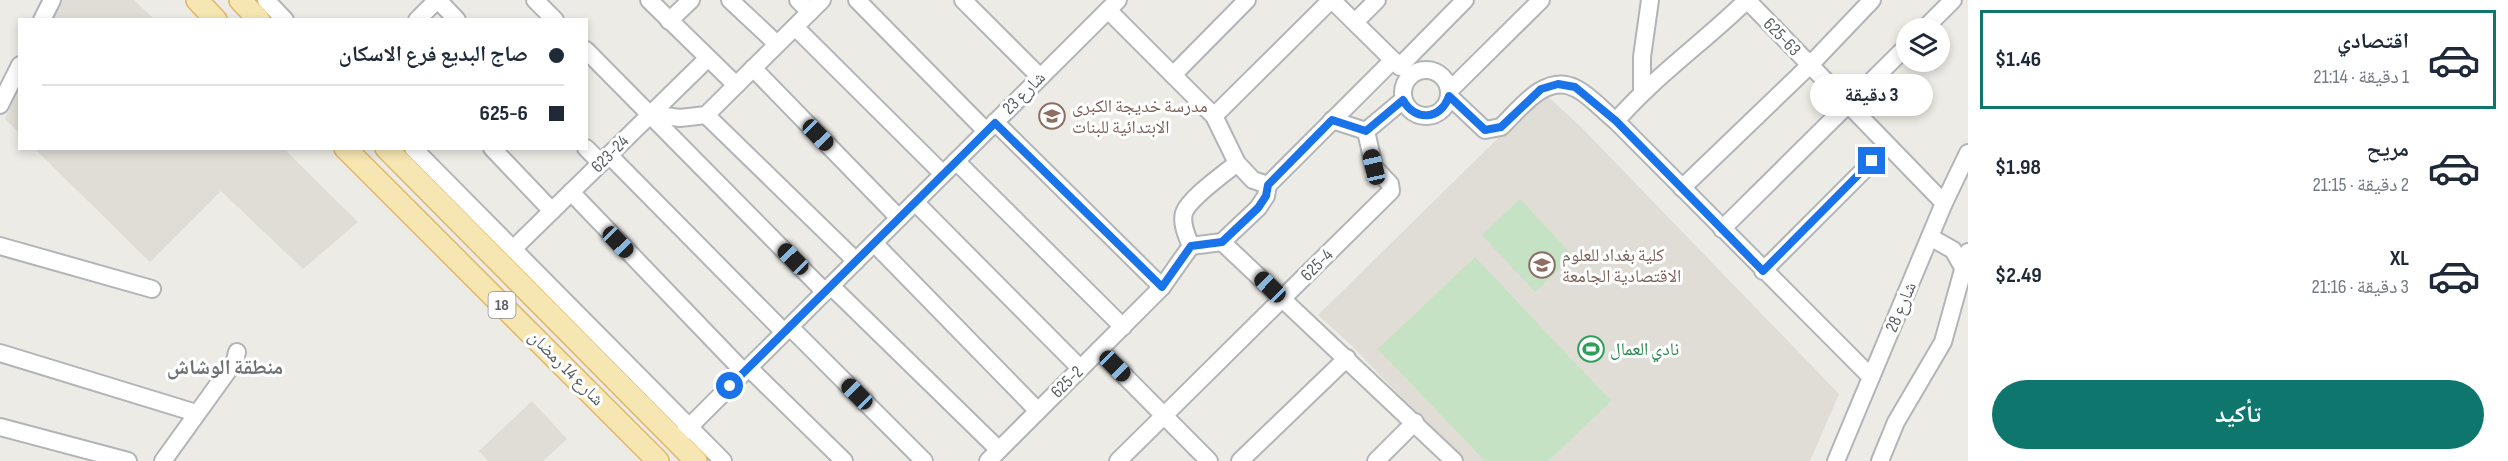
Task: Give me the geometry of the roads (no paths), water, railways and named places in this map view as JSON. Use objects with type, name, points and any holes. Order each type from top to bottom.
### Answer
[{"type":"main road","points":[[197,0],[214,18]]},
{"type":"main road","points":[[240,0],[257,18]]},
{"type":"main road","name":"شارع 14 رمضان","points":[[347,150],[650,458]]},
{"type":"main road","name":"شارع 14 رمضان","points":[[388,150],[588,339],[682,434],[696,461]]},
{"type":"street","points":[[43,18],[52,0]]},
{"type":"street","points":[[266,0],[283,18]]},
{"type":"street","points":[[419,18],[437,0],[456,18]]},
{"type":"street","points":[[535,0],[553,18]]},
{"type":"street","points":[[649,0],[736,86]]},
{"type":"street","points":[[669,21],[691,0]]},
{"type":"street","points":[[730,0],[777,44]]},
{"type":"street","points":[[798,0],[810,12]]},
{"type":"street","points":[[651,114],[680,118],[706,115],[822,0]]},
{"type":"street","points":[[857,0],[1162,287]]},
{"type":"street","points":[[963,0],[1040,77]]},
{"type":"street","points":[[1173,75],[1247,0]]},
{"type":"street","points":[[1214,116],[1331,0],[1401,67],[1437,72],[1447,83],[1449,93],[1485,130],[1501,127],[1541,89],[1558,84],[1575,87],[1616,121],[1871,377]]},
{"type":"street","points":[[1355,22],[1377,0]]},
{"type":"street","points":[[1237,163],[1190,203],[1185,213],[1184,226],[1191,246],[1222,242],[1258,208],[1266,196],[1268,185],[1332,120],[1401,67],[1465,0]]},
{"type":"street","points":[[1401,67],[1403,100],[1413,112],[1428,116],[1442,110],[1449,93],[1541,0]]},
{"type":"street","points":[[1642,91],[1642,57],[1650,0]]},
{"type":"street","points":[[1616,121],[1642,91],[1715,31],[1747,0]]},
{"type":"street","name":"625-63","points":[[1747,0],[1944,203]]},
{"type":"street","points":[[1682,188],[1810,65],[1872,0]]},
{"type":"street","points":[[1935,18],[1953,0]]},
{"type":"street","points":[[1113,5],[1173,75],[1214,116],[1237,163],[1253,180],[1268,185]]},
{"type":"street","name":"شارع 23","points":[[682,434],[1113,5]]},
{"type":"street","points":[[795,27],[943,174]]},
{"type":"street","points":[[588,53],[994,456]]},
{"type":"street","points":[[1722,229],[1896,56]]},
{"type":"street","name":"623-24","points":[[513,249],[707,59]]},
{"type":"street","points":[[753,68],[899,218]]},
{"type":"street","points":[[0,105],[18,69]]},
{"type":"street","points":[[1332,120],[1366,131],[1403,100]]},
{"type":"street","points":[[706,115],[856,261]]},
{"type":"street","name":"625-4","points":[[1118,461],[1391,191],[1390,184],[1374,167],[1366,131]]},
{"type":"street","points":[[1763,271],[1888,146]]},
{"type":"street","points":[[588,149],[605,159],[924,461]]},
{"type":"street","points":[[415,150],[513,249],[588,339]]},
{"type":"street","points":[[494,150],[552,211]]},
{"type":"street","name":"شارع 28","points":[[1836,461],[1944,203],[1968,153]]},
{"type":"street","points":[[956,161],[1123,327]]},
{"type":"street","points":[[571,192],[747,370],[844,461]]},
{"type":"street","points":[[915,202],[1080,368]]},
{"type":"street","points":[[1930,237],[1953,250],[1965,271]]},
{"type":"street","points":[[1222,242],[1454,461]]},
{"type":"street","points":[[874,243],[1038,411]]},
{"type":"street","points":[[0,246],[152,289]]},
{"type":"street","name":"625-2","points":[[994,456],[1162,287],[1191,246]]},
{"type":"street","points":[[1880,461],[1909,398],[1943,342],[1965,271],[1968,252]]},
{"type":"street","points":[[1099,350],[1209,461]]},
{"type":"street","points":[[0,352],[196,413]]},
{"type":"street","points":[[163,461],[236,361],[237,352]]},
{"type":"street","points":[[1240,461],[1347,358]]},
{"type":"street","points":[[1376,461],[1415,422]]},
{"type":"street","points":[[0,427],[128,461]]},
{"type":"street","points":[[682,434],[723,461]]},
{"type":"place","name":"مدرسة خديجة الكبرى الابتدائية للبنات","points":[[1052,116]]},
{"type":"place","name":"كلية بغداد للعلوم الاقتصادية الجامعة","points":[[1542,265]]},
{"type":"place","name":"نادي العمال","points":[[1591,349]]},
{"type":"district","name":"منطقة الوشاش","points":[[225,367]]}]
